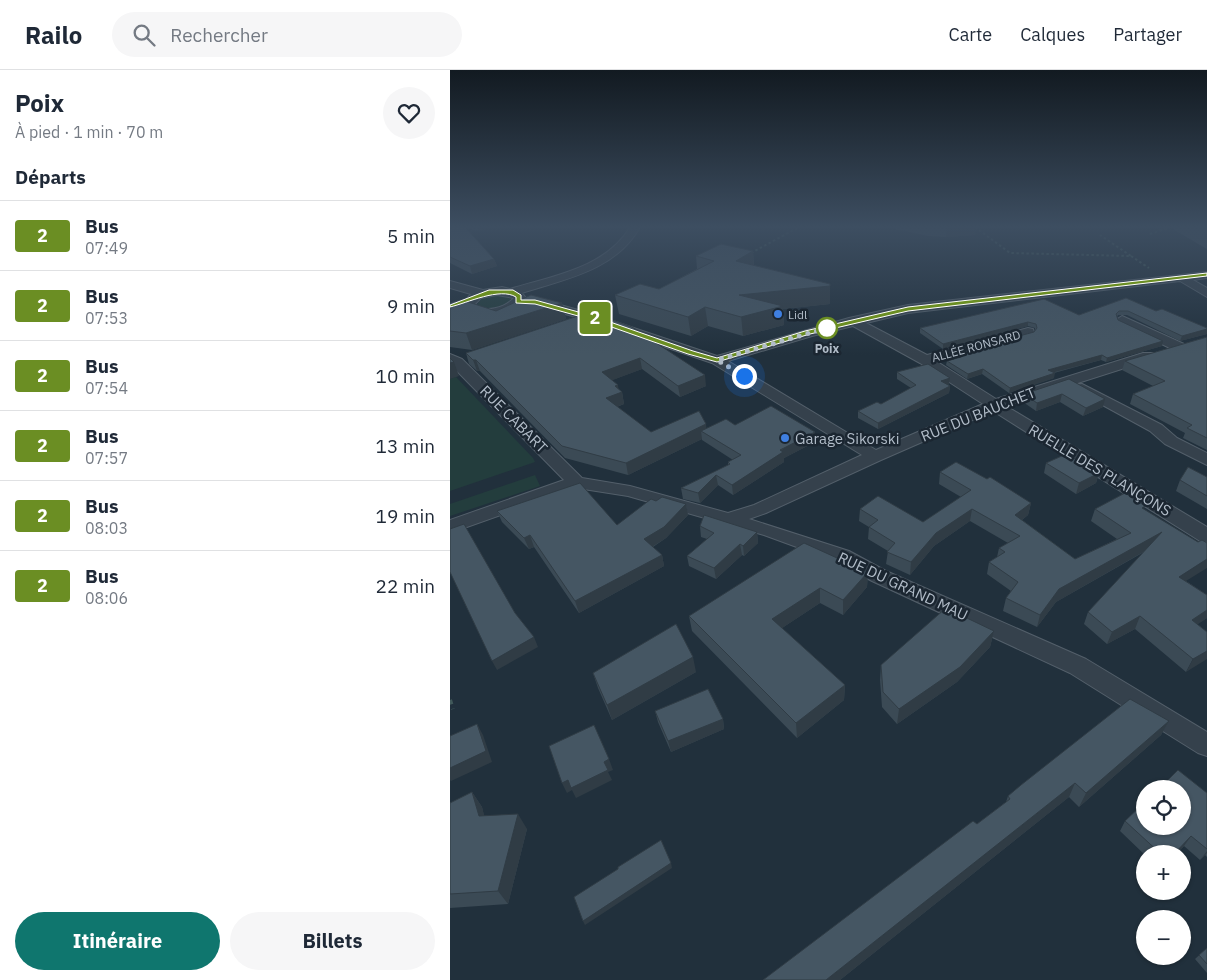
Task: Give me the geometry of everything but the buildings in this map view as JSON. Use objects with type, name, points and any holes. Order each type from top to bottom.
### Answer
[{"type":"street","points":[[450,284],[470,302],[499,310],[516,297],[580,269]]},
{"type":"street","points":[[550,306],[550,292],[573,273]]},
{"type":"street","points":[[717,360],[808,333],[908,309],[1207,275]]},
{"type":"street","points":[[1182,278],[1207,293]]},
{"type":"street","points":[[470,302],[502,291],[516,297],[591,317],[690,353],[717,360],[875,456]]},
{"type":"street","points":[[564,326],[591,317]]},
{"type":"street","points":[[1122,320],[1179,347]]},
{"type":"street","name":"RUELLE DES PLANÇONS","points":[[853,321],[925,360],[994,405],[1207,536]]},
{"type":"street","name":"ALLÉE RONSARD","points":[[925,360],[1028,332]]},
{"type":"street","name":"RUE DU BAUCHET","points":[[728,519],[760,510],[875,456],[994,405],[1068,380],[1197,342]]},
{"type":"street","points":[[454,360],[475,356]]},
{"type":"street","name":"RUE CABART","points":[[454,360],[576,482]]},
{"type":"street","points":[[1068,380],[1156,428],[1171,441],[1207,460]]},
{"type":"street","points":[[450,527],[576,482]]},
{"type":"street","name":"RUE DU GRAND MAU","points":[[576,482],[630,491],[771,531],[842,556],[879,576],[1078,666],[1207,745]]},
{"type":"path","points":[[450,700],[452,708]]},
{"type":"green space","points":[[498,294],[511,297],[512,301],[504,306],[495,308],[477,305],[482,298]]},
{"type":"green space","points":[[456,377],[535,462],[450,491],[450,379]]},
{"type":"green space","points":[[535,475],[540,486],[450,516],[450,504]]},
{"type":"bus line","name":"2","points":[[450,305],[470,300],[489,292],[513,292],[519,296],[518,301],[535,302],[591,317],[690,353],[717,360],[836,325],[908,309],[1207,275]]},
{"type":"place","name":"Lidl","points":[[778,314]]},
{"type":"place","name":"Poix","points":[[827,328]]},
{"type":"place","name":"Garage Sikorski","points":[[785,438]]},
{"type":"route","points":[[744,376],[717,360],[827,328]]}]
